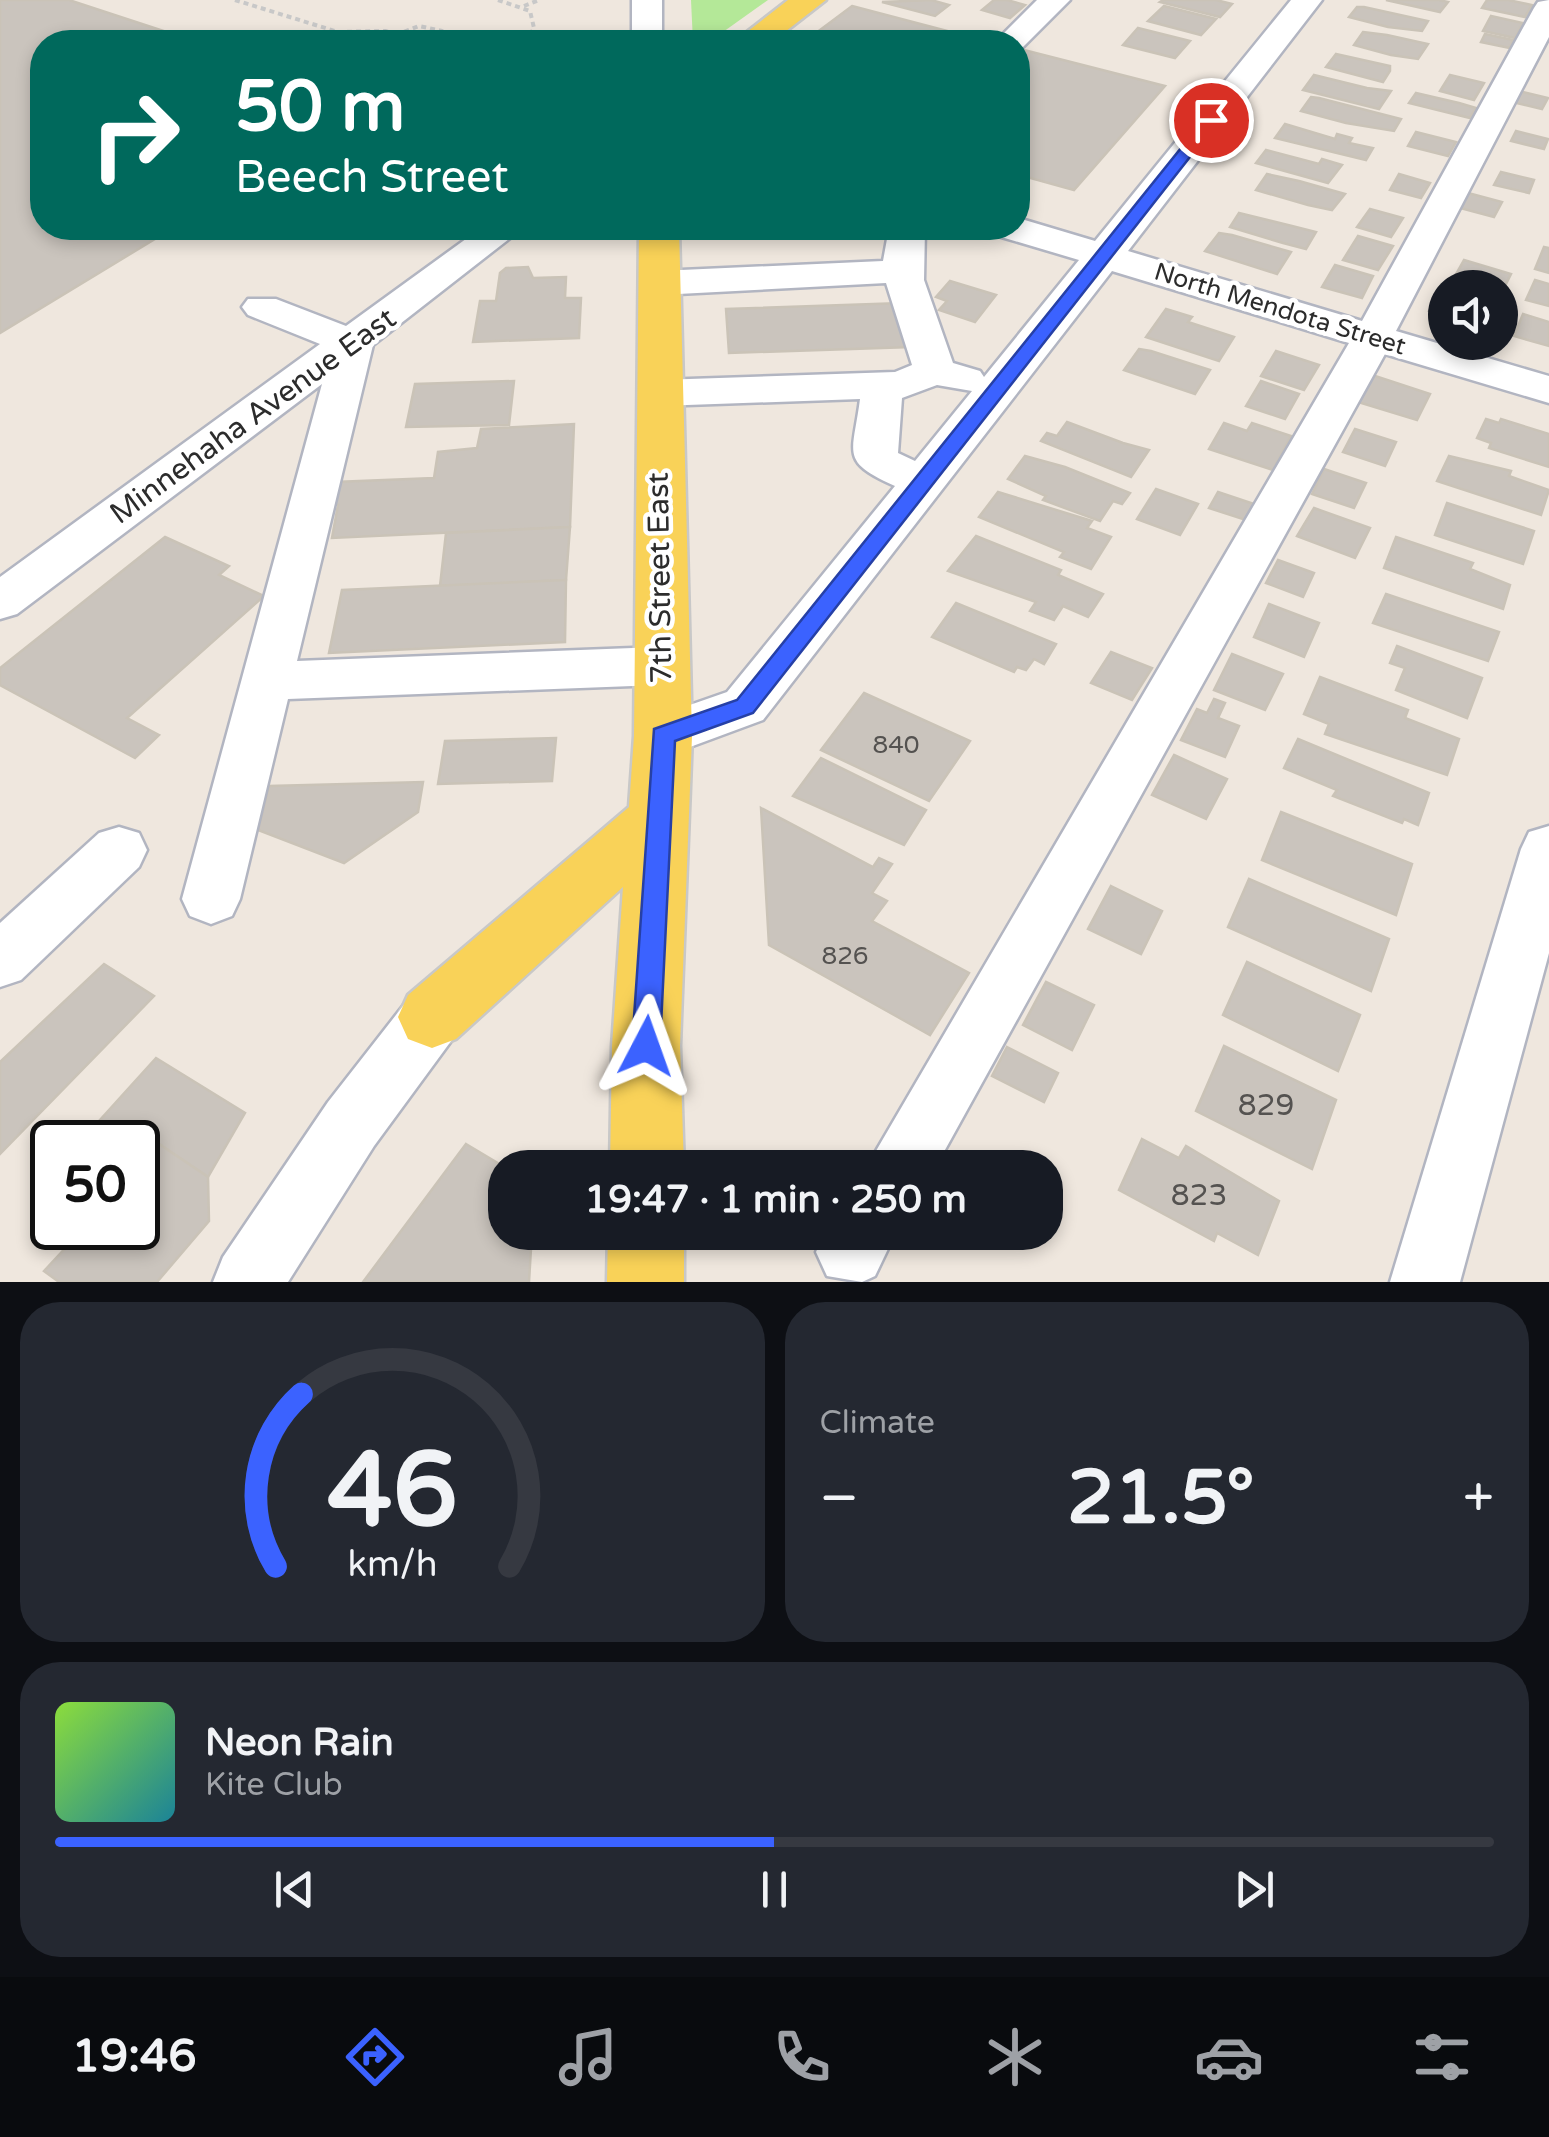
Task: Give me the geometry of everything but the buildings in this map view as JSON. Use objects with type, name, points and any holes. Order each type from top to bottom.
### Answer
[{"type":"main road","points":[[767,30],[808,0]]},
{"type":"main road","name":"7th Street East","points":[[647,1150],[646,1046],[663,736],[658,240]]},
{"type":"main road","points":[[432,1017],[661,815]]},
{"type":"main road","points":[[646,1250],[646,1282]]},
{"type":"street","points":[[647,0],[647,30]]},
{"type":"street","points":[[1023,30],[1055,0]]},
{"type":"street","points":[[663,736],[745,706],[1306,0]]},
{"type":"street","points":[[910,1150],[1373,337],[1549,8]]},
{"type":"street","name":"North Mendota Street","points":[[1030,234],[1549,390]]},
{"type":"street","name":"Minnehaha Avenue East","points":[[0,602],[488,240]]},
{"type":"street","points":[[902,240],[905,271],[936,371]]},
{"type":"street","points":[[659,283],[905,271]]},
{"type":"street","points":[[212,899],[353,343],[262,307]]},
{"type":"street","points":[[658,394],[901,385],[936,371],[994,388]]},
{"type":"street","points":[[882,386],[875,460],[922,481]]},
{"type":"street","points":[[267,681],[660,666]]},
{"type":"street","points":[[1425,1282],[1549,849]]},
{"type":"street","points":[[0,961],[119,850]]},
{"type":"street","points":[[248,1282],[350,1124],[432,1017]]},
{"type":"path","points":[[235,0],[332,30]]},
{"type":"path","points":[[498,0],[523,6],[539,0]]},
{"type":"path","points":[[523,6],[533,30]]},
{"type":"path","points":[[407,30],[428,26],[437,30]]},
{"type":"green space","points":[[691,0],[768,0],[726,30],[692,30]]},
{"type":"route","points":[[646,1046],[663,736],[745,706],[994,388],[1211,120]]}]
